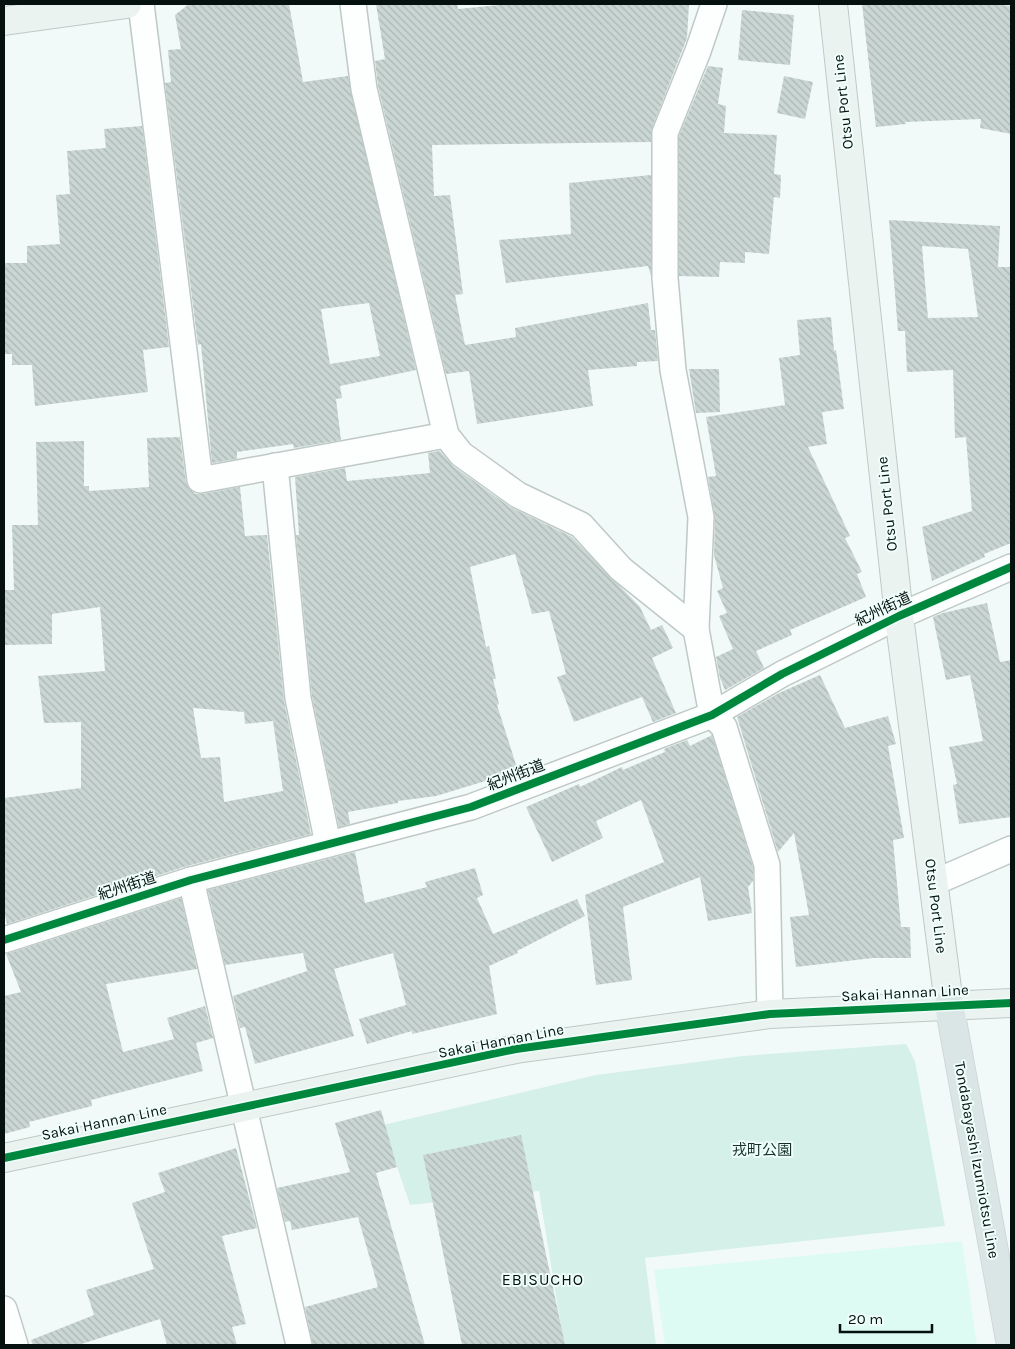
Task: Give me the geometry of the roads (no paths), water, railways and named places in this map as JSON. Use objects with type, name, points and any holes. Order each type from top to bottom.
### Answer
[{"type":"main road","points":[[4,21],[127,4]]},
{"type":"main road","name":"Otsu Port Line","points":[[832,4],[899,616],[949,1004]]},
{"type":"main road","name":"Sakai Hannan Line","points":[[4,1158],[516,1049],[770,1014],[949,1004],[1011,1003]]},
{"type":"main road","name":"Tondabayashi Izumiotsu Line","points":[[949,1004],[1011,1345]]},
{"type":"street","points":[[141,4],[200,480],[446,435]]},
{"type":"street","points":[[353,4],[364,89],[446,435],[461,454],[518,495],[581,526],[621,569],[696,629]]},
{"type":"street","points":[[714,4],[698,51],[665,133],[665,278],[673,370],[701,517],[696,629],[712,715],[724,726],[767,865],[770,1014]]},
{"type":"street","points":[[275,466],[298,698],[328,844]]},
{"type":"street","name":"紀州街道","points":[[4,940],[191,880],[471,807],[712,715],[782,674],[899,616],[1011,567]]},
{"type":"street","points":[[933,883],[1011,849]]},
{"type":"street","points":[[191,880],[299,1345]]},
{"type":"street","points":[[4,1309],[16,1345]]},
{"type":"district","name":"EBISUCHO","points":[[543,1279]]},
{"type":"park label","name":"戎町公園","points":[[762,1150]]}]
